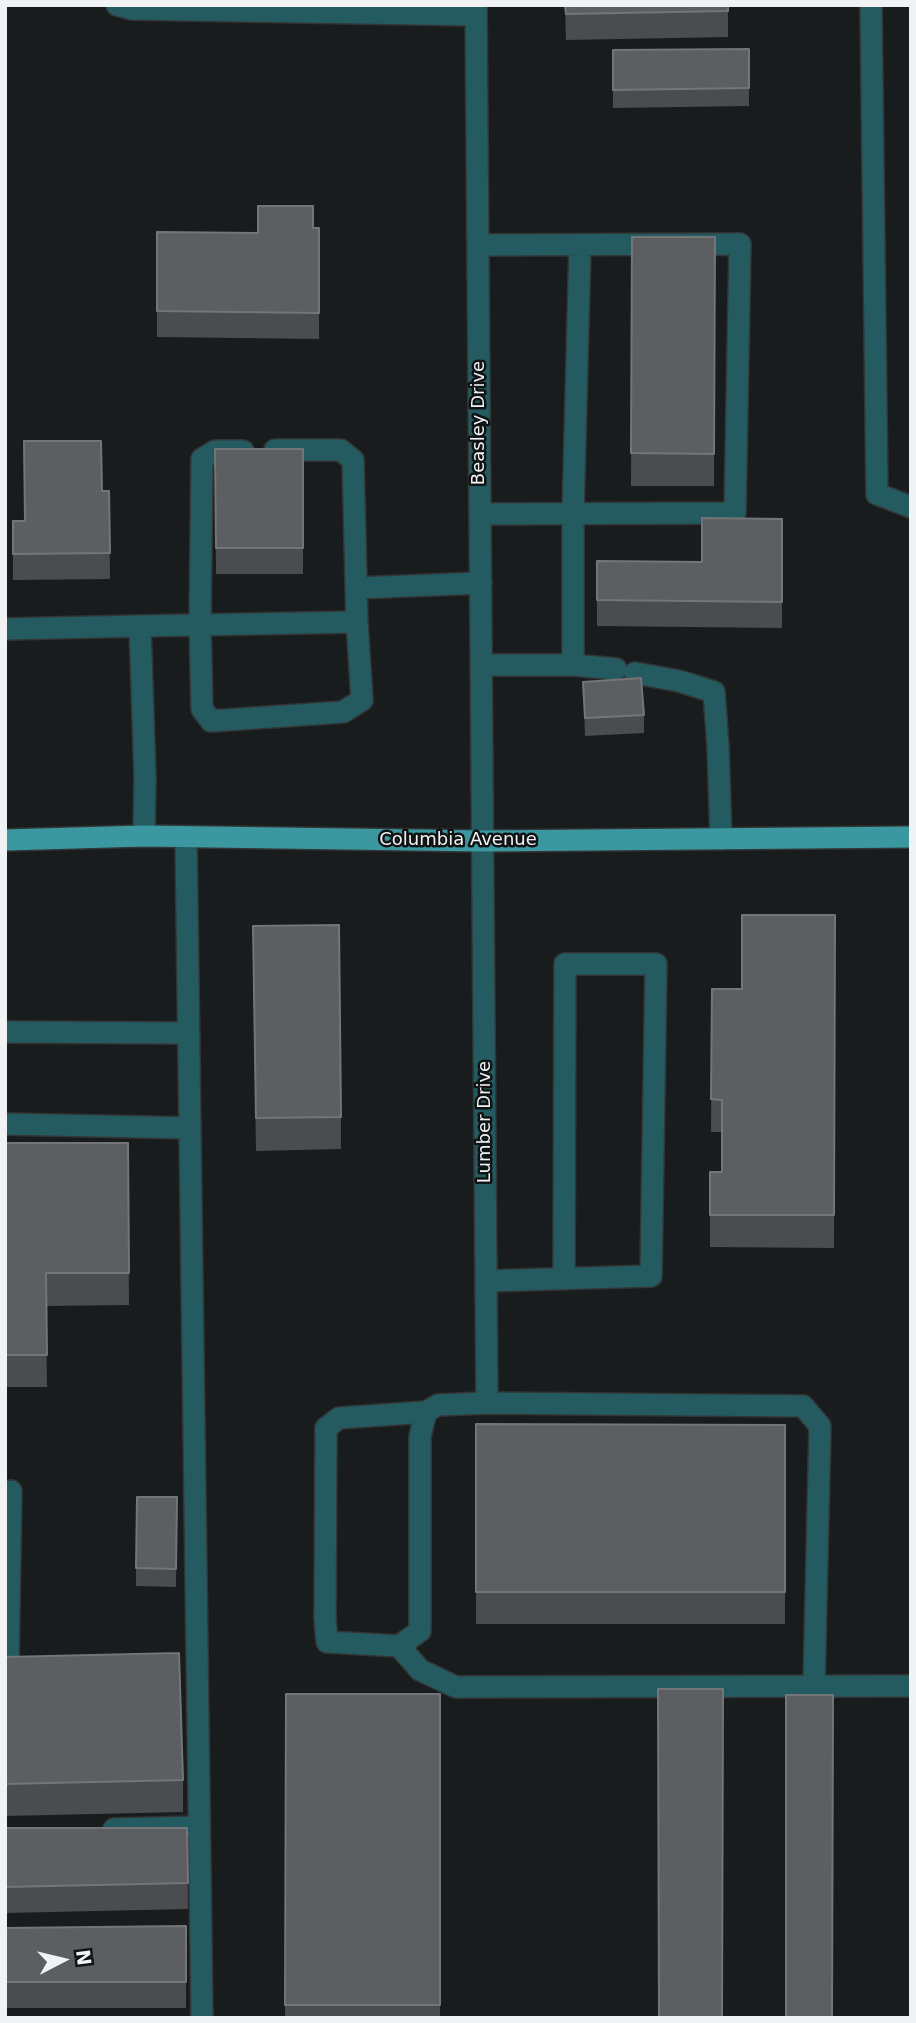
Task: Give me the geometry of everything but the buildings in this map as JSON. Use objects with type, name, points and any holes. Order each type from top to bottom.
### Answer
[{"type":"main road","name":"Columbia Avenue","points":[[5,840],[144,836],[483,841],[911,837]]},
{"type":"street","points":[[117,5],[132,9],[476,10]]},
{"type":"street","points":[[871,5],[877,494],[911,507]]},
{"type":"street","name":"Beasley Drive","points":[[476,10],[483,841]]},
{"type":"street","points":[[573,665],[573,514],[580,244]]},
{"type":"street","points":[[478,245],[740,244],[735,513],[480,514]]},
{"type":"street","points":[[341,450],[353,460],[358,622],[362,700],[343,712],[211,720],[202,709],[202,459],[215,451],[341,450]]},
{"type":"street","points":[[357,588],[481,583]]},
{"type":"street","points":[[5,629],[358,622]]},
{"type":"street","points":[[140,626],[145,777],[144,836]]},
{"type":"street","points":[[481,665],[573,665],[626,671],[679,681],[714,692],[721,839]]},
{"type":"street","points":[[186,837],[190,1128],[190,1660],[199,1826],[194,1929],[201,2018]]},
{"type":"street","name":"Lumber Drive","points":[[483,841],[486,1403]]},
{"type":"street","points":[[486,1281],[565,1279],[651,1276],[656,964],[565,964],[565,1279]]},
{"type":"street","points":[[5,1032],[189,1033]]},
{"type":"street","points":[[5,1124],[190,1128]]},
{"type":"street","points":[[426,1412],[419,1436],[420,1631],[399,1646],[327,1642],[326,1428],[339,1418],[426,1412],[438,1405],[486,1403],[803,1406],[820,1426],[814,1686]]},
{"type":"street","points":[[10,1492],[6,1662],[35,1662]]},
{"type":"street","points":[[399,1646],[420,1670],[456,1687],[911,1686]]},
{"type":"street","points":[[88,1829],[199,1826]]}]
